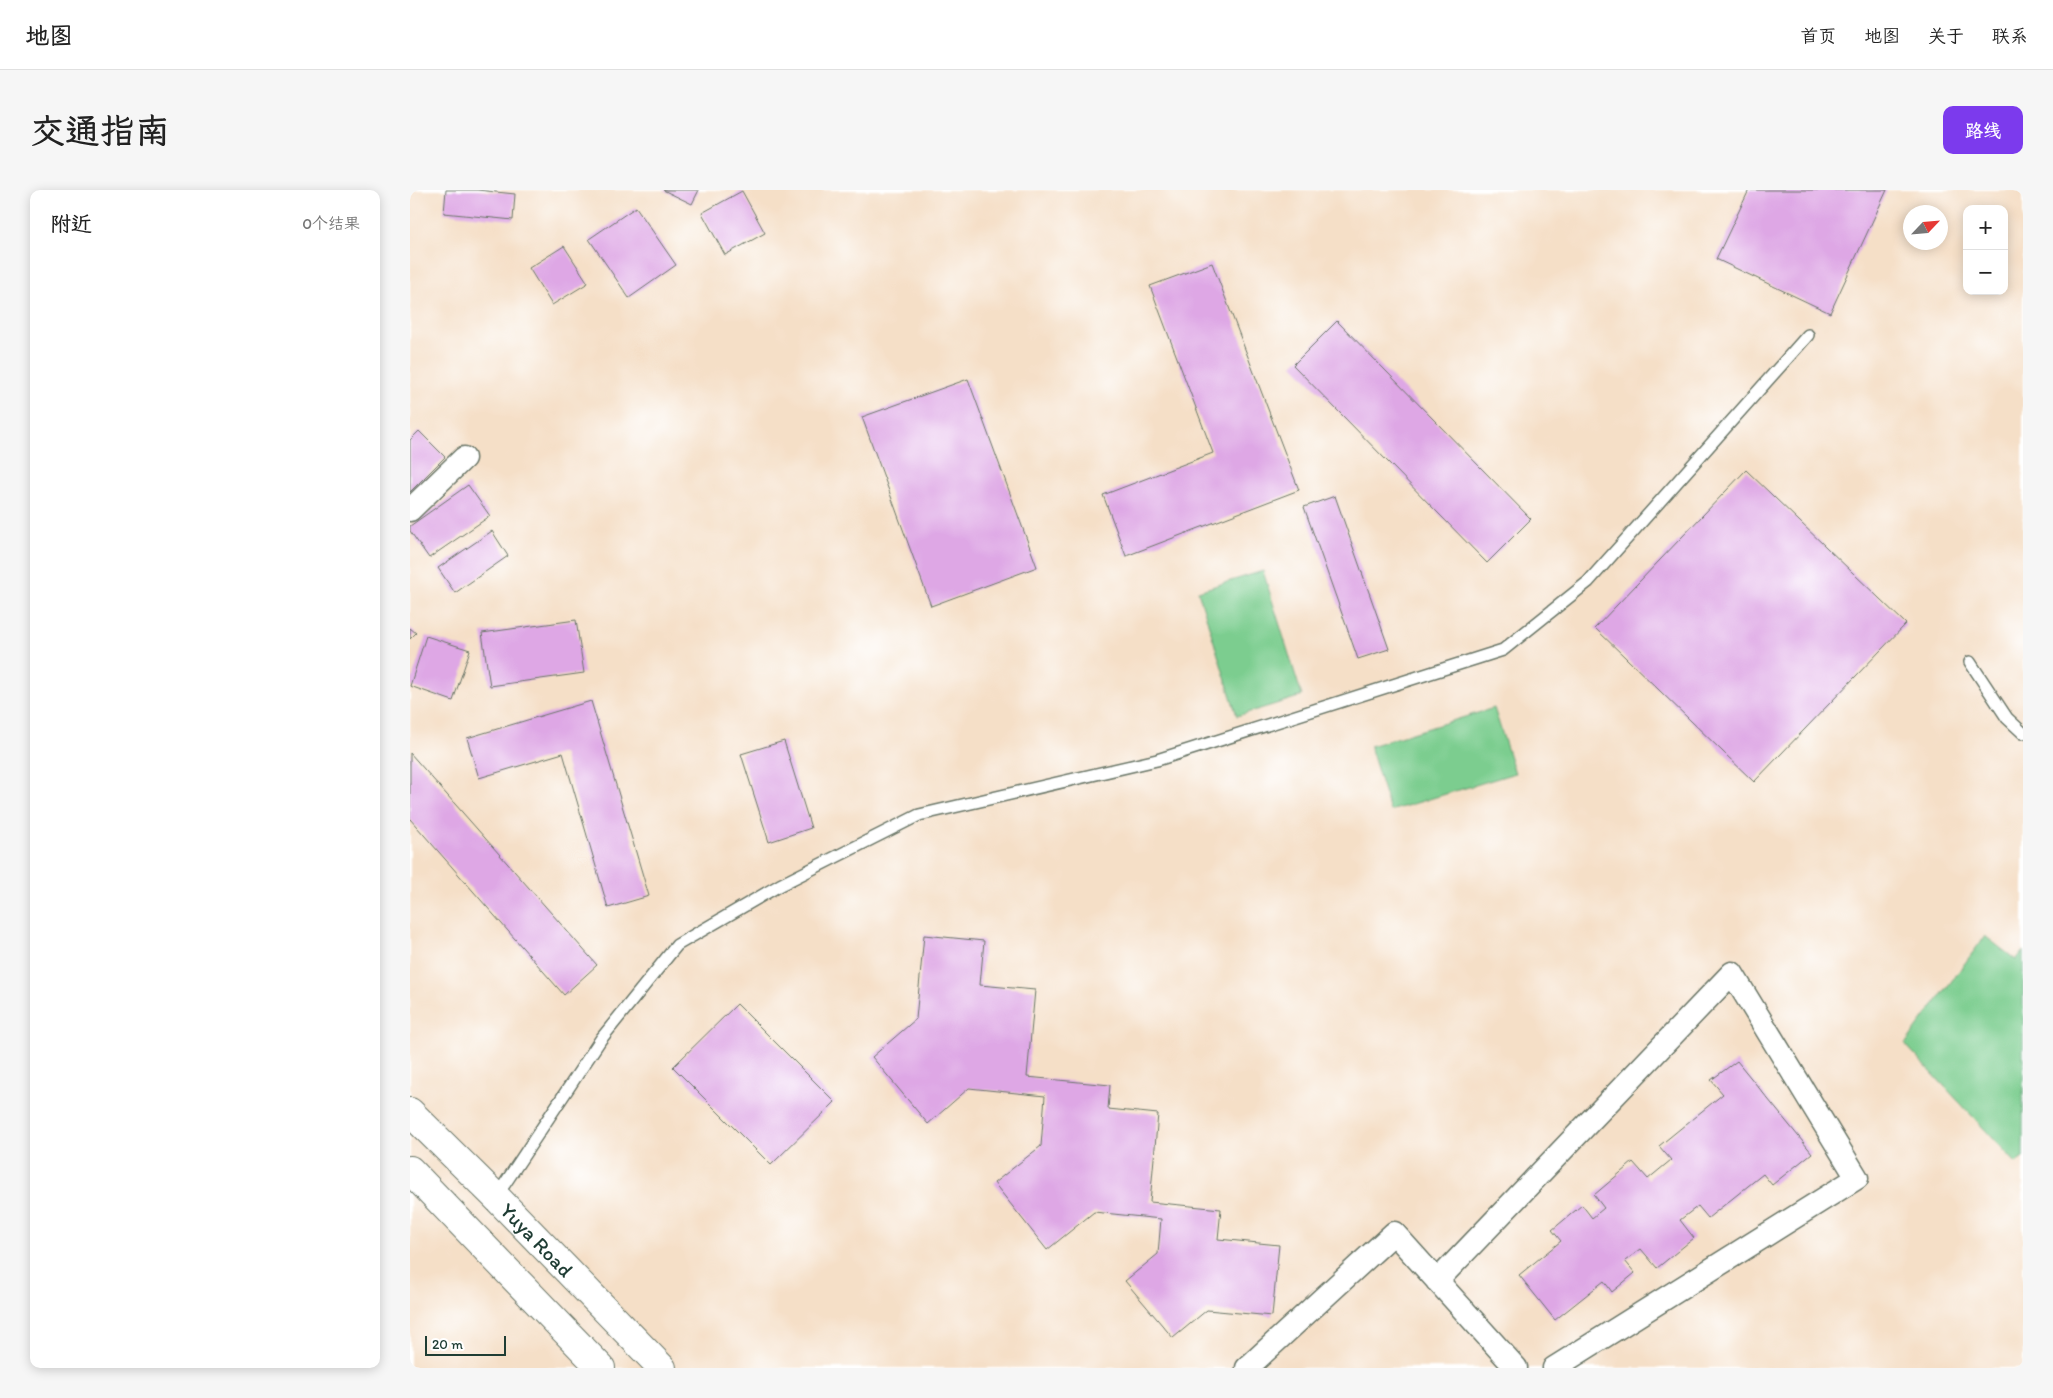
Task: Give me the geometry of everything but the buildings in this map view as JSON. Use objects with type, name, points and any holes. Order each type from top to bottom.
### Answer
[{"type":"highway","name":"Yuya Road","points":[[410,1112],[496,1197],[662,1368]]},
{"type":"highway","name":"Yuya Road","points":[[410,1170],[601,1368]]},
{"type":"street","points":[[410,510],[464,458]]},
{"type":"street","points":[[1437,1281],[1732,973],[1857,1178],[1554,1368]]},
{"type":"street","points":[[1246,1368],[1394,1232],[1516,1368]]},
{"type":"lane","points":[[496,1197],[601,1039],[677,945],[780,886],[919,815],[1157,760],[1503,650],[1588,582],[1808,335]]},
{"type":"lane","points":[[1970,662],[2007,718],[2023,733]]},
{"type":"green space","points":[[1263,571],[1302,696],[1237,716],[1198,591]]},
{"type":"green space","points":[[1494,708],[1515,773],[1390,811],[1370,746]]},
{"type":"green space","points":[[1985,936],[2016,960],[2023,951],[2023,1158],[2016,1163],[1905,1044]]}]
